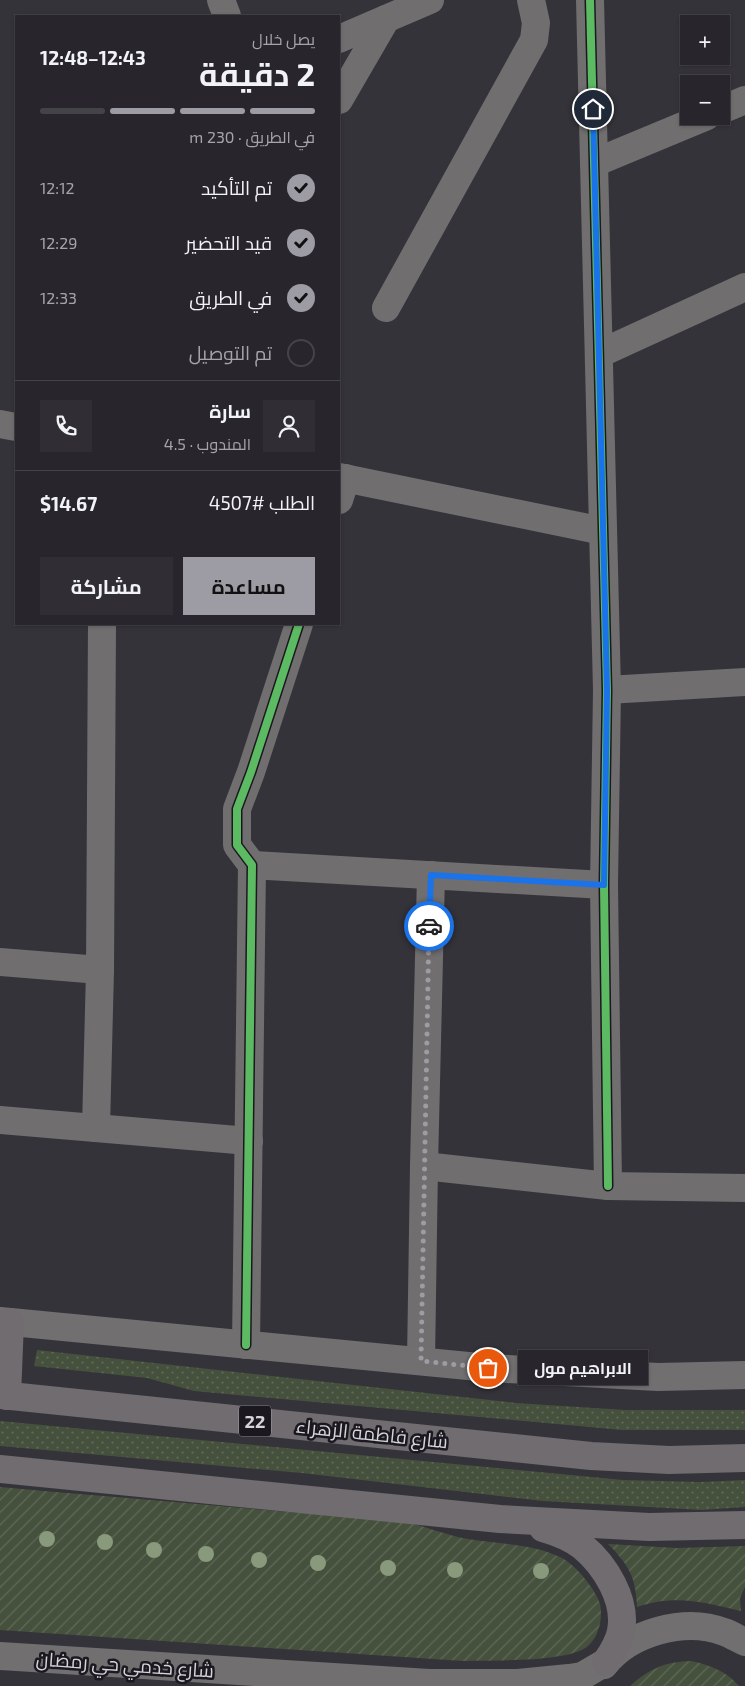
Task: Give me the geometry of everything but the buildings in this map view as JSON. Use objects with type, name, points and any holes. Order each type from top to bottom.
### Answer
[{"type":"highway","points":[[3,1395],[5,1322]]},
{"type":"highway","name":"شارع فاطمة الزهراء","points":[[3,1395],[591,1456],[668,1460],[745,1458]]},
{"type":"highway","points":[[0,1469],[500,1519],[649,1527],[745,1525]]},
{"type":"highway","points":[[500,1519],[542,1527],[569,1538],[581,1546],[603,1569],[612,1584],[621,1612],[621,1630],[618,1642],[606,1662]]},
{"type":"main road","points":[[5,1322],[507,1369],[658,1377],[745,1375]]},
{"type":"main road","points":[[590,1686],[606,1662],[630,1642],[660,1629],[691,1626],[723,1631],[745,1642]]},
{"type":"main road","name":"شارع خدمي حي رمضان","points":[[0,1656],[429,1683],[473,1684],[518,1683],[582,1676],[606,1662]]},
{"type":"street","points":[[221,0],[227,15]]},
{"type":"street","points":[[340,39],[430,0]]},
{"type":"street","points":[[386,308],[534,40],[536,23],[531,0]]},
{"type":"street","points":[[590,0],[607,690],[604,885],[608,1186]]},
{"type":"street","points":[[340,98],[386,19]]},
{"type":"street","points":[[730,106],[745,100]]},
{"type":"street","points":[[594,163],[685,125]]},
{"type":"street","points":[[599,354],[745,287]]},
{"type":"street","points":[[0,424],[15,427]]},
{"type":"street","points":[[341,485],[603,531]]},
{"type":"street","points":[[96,1128],[100,970],[102,625]]},
{"type":"street","points":[[246,1344],[252,865],[237,845],[237,809],[251,772],[299,625]]},
{"type":"street","points":[[607,690],[745,682]]},
{"type":"street","points":[[252,865],[604,885]]},
{"type":"street","points":[[421,1361],[431,875]]},
{"type":"street","points":[[0,962],[100,970]]},
{"type":"street","points":[[0,1120],[249,1141]]},
{"type":"street","points":[[424,1166],[608,1186],[745,1188]]},
{"type":"green space","points":[[37,1350],[516,1403],[625,1410],[745,1410],[745,1430],[622,1430],[194,1391],[147,1378],[34,1366]]},
{"type":"green space","points":[[0,1421],[623,1480],[701,1482],[745,1480],[745,1507],[702,1510],[543,1501],[302,1473],[0,1446]]},
{"type":"green space","points":[[0,1487],[407,1522],[468,1539],[540,1550],[567,1561],[585,1578],[600,1604],[599,1626],[595,1637],[589,1645],[580,1651],[566,1655],[549,1658],[463,1661],[0,1630]]},
{"type":"green space","points":[[608,1544],[677,1548],[745,1546],[745,1587],[740,1598],[741,1611],[701,1602],[677,1600],[651,1603],[637,1607],[635,1588],[630,1572]]},
{"type":"green space","points":[[691,1661],[717,1669],[729,1676],[739,1686],[630,1686],[658,1667]]},
{"type":"cycle path","points":[[590,0],[607,690],[604,885],[608,1186]]},
{"type":"cycle path","points":[[246,1345],[252,865],[237,845],[237,809],[251,772],[299,625]]},
{"type":"way so far","points":[[429,926],[421,1361],[488,1368]]},
{"type":"place","name":"الابراهيم مول","points":[[488,1368]]},
{"type":"route","points":[[429,926],[431,875],[604,885],[607,690],[593,109]]}]
